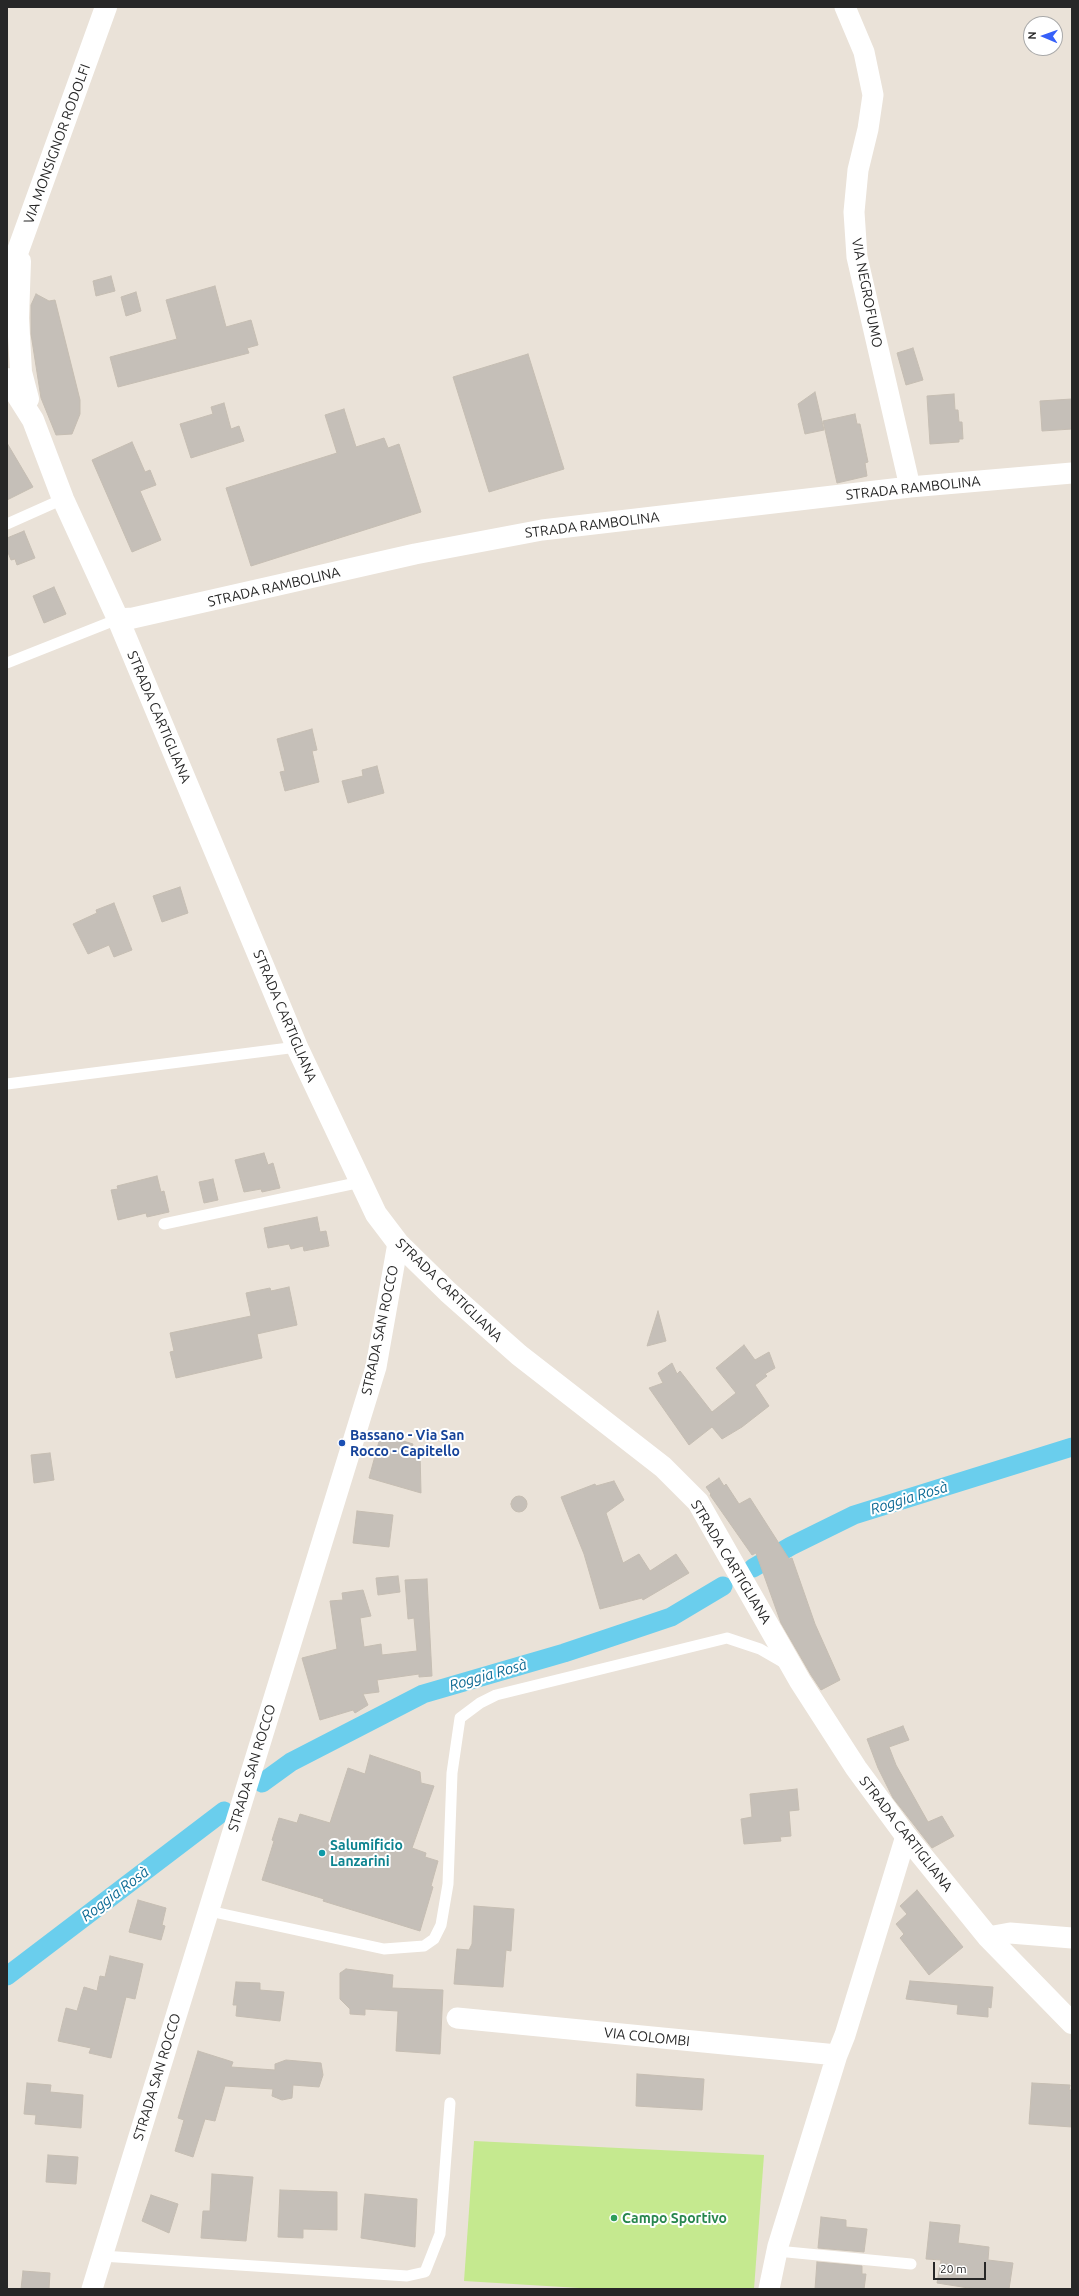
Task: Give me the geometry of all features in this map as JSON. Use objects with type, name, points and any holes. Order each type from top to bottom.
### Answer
[{"type":"street","name":"VIA MONSIGNOR RODOLFI","points":[[8,277],[106,7]]},
{"type":"street","name":"VIA NEGROFUMO","points":[[845,7],[864,52],[873,95],[868,129],[858,170],[854,212],[857,256],[910,487]]},
{"type":"street","points":[[20,245],[18,318],[21,372],[33,420]]},
{"type":"street","name":"STRADA CARTIGLIANA","points":[[7,379],[33,420],[63,499],[118,619],[297,1047],[332,1125],[376,1214],[398,1243],[448,1292],[519,1356],[663,1467],[698,1502],[793,1667],[856,1768],[906,1836],[988,1937],[1072,2023]]},
{"type":"street","name":"STRADA RAMBOLINA","points":[[118,619],[132,618],[415,554],[512,536],[605,522],[910,487],[1072,473]]},
{"type":"street","name":"STRADA SAN ROCCO","points":[[92,2289],[376,1367],[398,1243]]},
{"type":"street","points":[[769,2289],[777,2252],[906,1836]]},
{"type":"street","points":[[988,1937],[1010,1932],[1072,1938]]},
{"type":"street","name":"VIA COLOMBI","points":[[457,2018],[837,2055]]},
{"type":"lane","points":[[7,524],[63,499]]},
{"type":"lane","points":[[7,663],[118,619]]},
{"type":"lane","points":[[7,1084],[297,1047]]},
{"type":"lane","points":[[164,1224],[361,1182]]},
{"type":"lane","points":[[209,1911],[384,1949],[424,1946],[434,1940],[441,1924],[448,1884],[452,1773],[460,1718],[480,1703],[496,1695],[727,1638],[760,1649],[793,1667]]},
{"type":"lane","points":[[102,2256],[407,2276],[425,2272],[440,2234],[450,2103]]},
{"type":"lane","points":[[777,2252],[911,2264]]},
{"type":"green space","name":"Campo Sportivo","points":[[474,2141],[764,2155],[754,2289],[596,2289],[464,2281]]},
{"type":"building","points":[[111,276],[115,291],[96,296],[93,281]]},
{"type":"building","points":[[215,286],[226,327],[251,320],[258,345],[247,348],[249,353],[118,387],[110,357],[177,339],[166,300]]},
{"type":"building","points":[[136,292],[141,311],[126,316],[121,297]]},
{"type":"building","points":[[36,294],[49,301],[55,300],[80,400],[80,414],[72,434],[56,435],[41,398],[31,334],[31,305]]},
{"type":"building","points":[[913,348],[923,380],[906,385],[897,353]]},
{"type":"building","points":[[528,354],[564,469],[489,492],[453,377]]},
{"type":"building","points":[[815,392],[824,430],[805,434],[798,404]]},
{"type":"building","points":[[954,394],[955,410],[958,410],[959,422],[962,422],[963,439],[959,439],[959,442],[930,444],[927,396]]},
{"type":"building","points":[[1072,399],[1072,429],[1042,431],[1040,401]]},
{"type":"building","points":[[224,403],[231,429],[239,426],[244,441],[191,458],[180,424],[213,414],[211,407]]},
{"type":"building","points":[[344,409],[356,447],[384,438],[388,448],[399,444],[421,512],[251,566],[226,488],[337,453],[325,415]]},
{"type":"building","points":[[855,414],[857,424],[860,424],[868,462],[865,463],[867,476],[837,483],[823,421]]},
{"type":"building","points":[[132,442],[145,472],[150,470],[156,485],[140,491],[161,540],[132,552],[92,460]]},
{"type":"building","points":[[7,443],[33,487],[7,500]]},
{"type":"building","points":[[24,531],[35,558],[17,565],[15,559],[11,560],[7,550],[7,538]]},
{"type":"building","points":[[54,587],[66,614],[44,623],[33,596]]},
{"type":"building","points":[[312,729],[317,750],[312,751],[319,782],[285,791],[280,772],[285,771],[277,739]]},
{"type":"building","points":[[377,766],[384,793],[348,803],[342,781],[363,776],[362,770]]},
{"type":"building","points":[[180,887],[188,913],[162,922],[153,896]]},
{"type":"building","points":[[114,903],[132,950],[114,957],[109,945],[88,954],[73,924],[97,913],[96,910]]},
{"type":"building","points":[[264,1153],[268,1165],[273,1163],[280,1188],[262,1192],[261,1189],[244,1192],[235,1160]]},
{"type":"building","points":[[157,1176],[161,1192],[164,1191],[169,1212],[147,1217],[146,1213],[118,1220],[111,1190],[118,1189],[117,1186]]},
{"type":"building","points":[[213,1179],[218,1200],[204,1203],[199,1182]]},
{"type":"building","points":[[317,1217],[320,1232],[326,1231],[329,1246],[304,1251],[303,1246],[291,1249],[289,1244],[268,1248],[264,1228]]},
{"type":"building","points":[[289,1287],[297,1325],[257,1334],[262,1358],[176,1378],[170,1352],[174,1351],[170,1333],[251,1316],[246,1293],[270,1288],[271,1291]]},
{"type":"building","points":[[658,1311],[666,1341],[647,1346]]},
{"type":"building","points":[[744,1345],[755,1360],[769,1352],[775,1368],[765,1374],[767,1376],[755,1385],[769,1406],[742,1427],[722,1439],[712,1427],[689,1445],[649,1388],[663,1383],[658,1373],[672,1363],[677,1374],[680,1371],[712,1412],[736,1393],[716,1368]]},
{"type":"building","points":[[381,1434],[413,1444],[411,1451],[420,1452],[421,1493],[369,1478]]},
{"type":"building","points":[[50,1453],[54,1480],[34,1483],[31,1455]]},
{"type":"building","points":[[719,1478],[724,1486],[726,1484],[739,1504],[750,1498],[789,1559],[792,1558],[815,1624],[840,1680],[821,1690],[811,1675],[781,1623],[756,1553],[752,1555],[706,1487]]},
{"type":"building","points":[[614,1481],[624,1500],[606,1513],[623,1563],[639,1554],[650,1571],[676,1554],[689,1573],[643,1600],[642,1598],[600,1609],[584,1554],[561,1497],[595,1484],[596,1486]]},
{"type":"building","points":[[519,1496],[525,1498],[527,1504],[525,1510],[519,1512],[513,1510],[511,1504],[513,1498]]},
{"type":"building","points":[[357,1511],[393,1515],[389,1547],[353,1543]]},
{"type":"building","points":[[398,1576],[400,1592],[378,1595],[376,1578]]},
{"type":"building","points":[[427,1579],[432,1676],[419,1677],[419,1674],[377,1680],[379,1692],[363,1694],[368,1705],[355,1713],[353,1710],[320,1720],[302,1658],[337,1649],[330,1601],[343,1600],[342,1593],[363,1590],[371,1616],[360,1618],[364,1647],[381,1644],[382,1655],[417,1651],[414,1618],[408,1619],[405,1580]]},
{"type":"building","points":[[903,1726],[909,1740],[889,1747],[896,1765],[928,1822],[942,1816],[954,1836],[932,1848],[893,1798],[878,1768],[867,1739]]},
{"type":"building","points":[[370,1755],[420,1772],[421,1783],[434,1786],[412,1848],[426,1853],[425,1857],[438,1861],[431,1886],[433,1887],[420,1931],[323,1901],[324,1899],[262,1880],[274,1841],[272,1840],[279,1818],[297,1823],[300,1814],[330,1823],[348,1768],[365,1774]]},
{"type":"building","points":[[797,1789],[799,1810],[789,1811],[791,1836],[780,1837],[781,1841],[744,1844],[741,1819],[752,1817],[750,1794]]},
{"type":"building","points":[[917,1890],[963,1947],[929,1975],[900,1938],[904,1934],[896,1924],[907,1914],[900,1906]]},
{"type":"building","points":[[138,1900],[166,1908],[162,1925],[165,1926],[161,1940],[129,1932]]},
{"type":"building","points":[[474,1906],[514,1909],[511,1951],[506,1950],[503,1987],[454,1984],[457,1949],[469,1950],[472,1944]]},
{"type":"building","points":[[110,1956],[143,1964],[135,1999],[126,1997],[111,2058],[89,2053],[91,2048],[58,2041],[66,2008],[77,2011],[84,1987],[97,1991],[100,1976],[105,1977]]},
{"type":"building","points":[[346,1969],[393,1975],[392,1988],[443,1990],[440,2054],[396,2051],[398,2011],[365,2009],[365,2015],[350,2014],[350,2009],[340,1999],[340,1973]]},
{"type":"building","points":[[910,1981],[993,1987],[991,2008],[988,2007],[988,2017],[957,2014],[958,2005],[906,1999]]},
{"type":"building","points":[[236,1982],[260,1983],[260,1990],[284,1992],[280,2021],[236,2016],[237,2005],[233,2005]]},
{"type":"building","points":[[198,2051],[233,2062],[231,2067],[275,2070],[275,2064],[286,2060],[321,2063],[323,2075],[319,2087],[293,2085],[292,2098],[282,2100],[272,2096],[273,2089],[225,2086],[215,2121],[205,2119],[193,2157],[175,2151],[184,2120],[178,2118]]},
{"type":"building","points":[[637,2074],[704,2079],[702,2110],[636,2106]]},
{"type":"building","points":[[27,2083],[51,2085],[50,2092],[83,2095],[81,2128],[35,2124],[36,2115],[24,2114]]},
{"type":"building","points":[[1032,2083],[1070,2085],[1069,2090],[1072,2090],[1072,2127],[1029,2124]]},
{"type":"building","points":[[48,2155],[78,2157],[76,2184],[46,2182]]},
{"type":"building","points":[[212,2174],[253,2177],[246,2241],[201,2238],[203,2211],[210,2211]]},
{"type":"building","points":[[280,2190],[337,2192],[337,2230],[303,2229],[303,2238],[278,2237]]},
{"type":"building","points":[[365,2194],[417,2199],[415,2247],[361,2238]]},
{"type":"building","points":[[151,2195],[178,2204],[169,2233],[142,2221]]},
{"type":"building","points":[[821,2217],[846,2220],[846,2227],[867,2229],[864,2252],[818,2248]]},
{"type":"building","points":[[930,2222],[960,2225],[958,2243],[989,2247],[988,2260],[1013,2263],[1009,2289],[975,2289],[937,2283],[941,2260],[926,2259]]},
{"type":"building","points":[[817,2262],[862,2266],[862,2274],[866,2274],[864,2289],[815,2289]]},
{"type":"building","points":[[23,2271],[50,2273],[49,2289],[21,2289]]},
{"type":"waterway","name":"Roggia Rosà","points":[[753,1568],[791,1546],[854,1515],[1072,1447]]},
{"type":"waterway","name":"Roggia Rosà","points":[[262,1783],[291,1762],[423,1694],[564,1653],[671,1617],[723,1586]]},
{"type":"waterway","name":"Roggia Rosà","points":[[7,1976],[224,1811]]},
{"type":"place","name":"Bassano - Via San Rocco - Capitello","points":[[342,1443]]},
{"type":"place","name":"Salumificio Lanzarini","points":[[322,1853]]},
{"type":"place","name":"Campo Sportivo","points":[[614,2218]]}]
